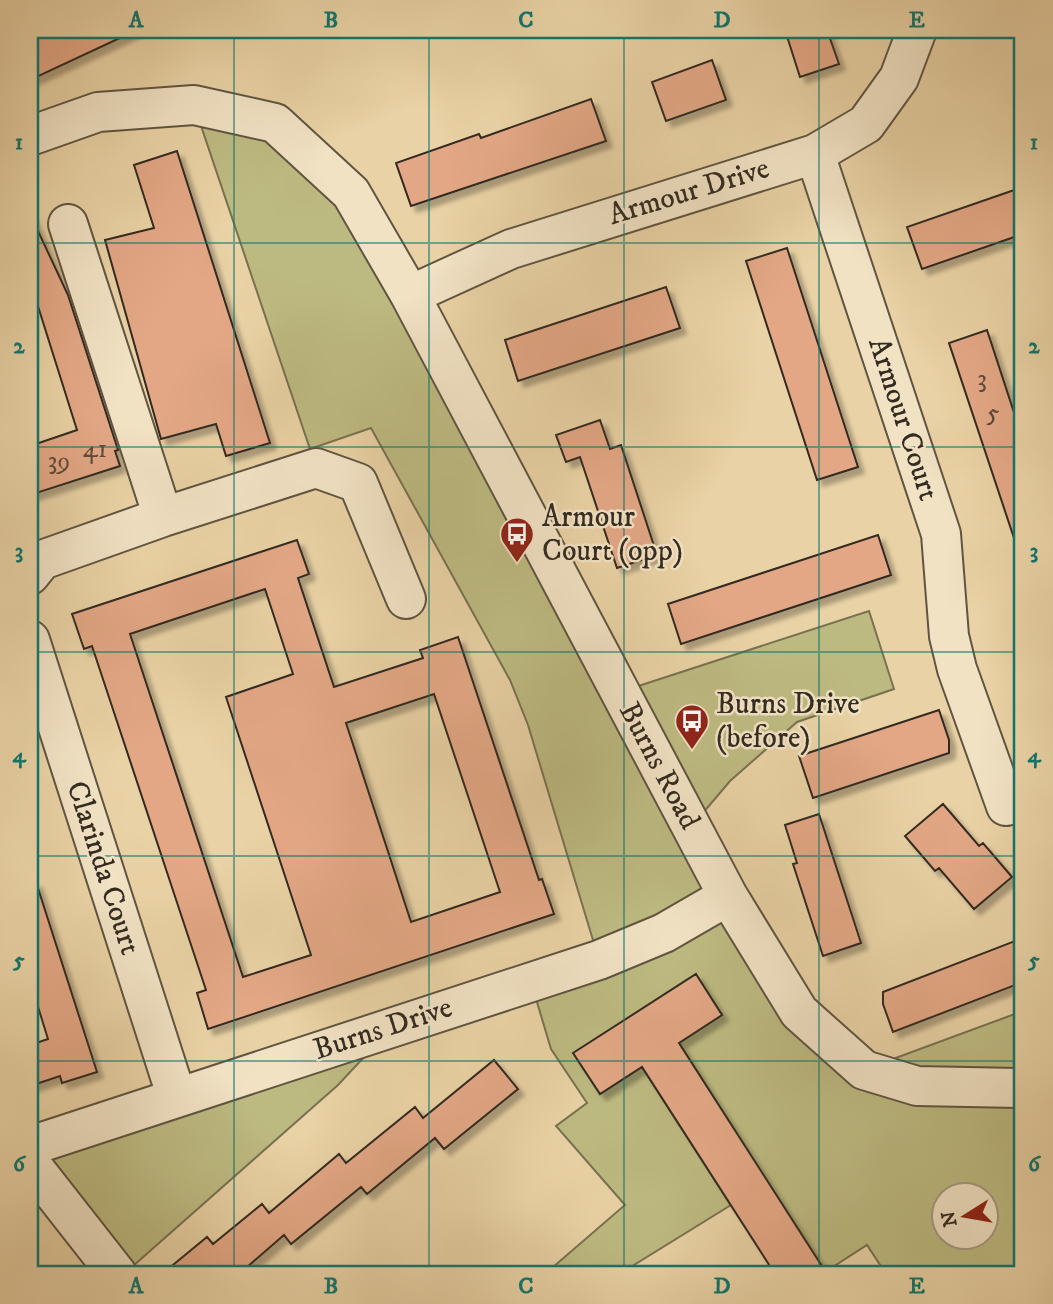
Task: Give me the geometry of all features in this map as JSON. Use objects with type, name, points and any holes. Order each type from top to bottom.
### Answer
[{"type":"street","name":"Armour Drive","points":[[410,295],[510,249],[815,154],[866,124],[899,78],[917,30]]},
{"type":"street","name":"Burns Road","points":[[30,136],[98,112],[194,105],[275,123],[351,193],[410,295],[728,896],[799,1012],[864,1070],[917,1086],[1023,1088]]},
{"type":"street","name":"Armour Court","points":[[815,154],[941,534],[949,636],[964,690],[1006,806],[1023,800]]},
{"type":"street","points":[[68,224],[163,517]]},
{"type":"street","points":[[30,575],[42,560],[163,517],[316,468],[358,483],[406,599]]},
{"type":"street","name":"Clarinda Court","points":[[30,640],[176,1096]]},
{"type":"street","name":"Burns Drive","points":[[30,1146],[176,1096],[599,960],[664,933],[728,896]]},
{"type":"street","points":[[30,1163],[117,1274]]},
{"type":"shaded area","points":[[194,105],[275,123],[351,193],[620,692],[869,611],[894,689],[797,722],[730,781],[691,827],[863,1070],[1023,1011],[1023,1274],[886,1274],[867,1245],[825,1272],[679,1043],[722,1015],[696,975],[642,1067],[731,1205],[626,1270],[627,1274],[545,1274],[625,1205],[556,1126],[587,1103],[551,1049],[531,982],[599,960],[528,725],[510,680],[371,428],[310,449]]},
{"type":"shaded area","points":[[394,1025],[338,1085],[124,1274],[30,1163]]},
{"type":"building","points":[[30,30],[137,30],[30,80]]},
{"type":"building","points":[[785,30],[827,30],[839,64],[800,77]]},
{"type":"building","points":[[712,60],[726,100],[666,121],[652,82]]},
{"type":"building","points":[[591,99],[606,141],[411,206],[396,163],[479,134],[481,138]]},
{"type":"building","points":[[177,151],[270,443],[226,456],[216,424],[161,439],[105,240],[154,228],[134,165]]},
{"type":"building","points":[[1023,187],[1023,234],[922,269],[907,227]]},
{"type":"building","points":[[30,214],[68,295],[118,450],[115,451],[120,466],[30,495],[30,446],[77,430],[36,300],[30,303]]},
{"type":"building","points":[[787,248],[858,467],[817,480],[746,261]]},
{"type":"building","points":[[666,287],[680,328],[518,381],[505,340]]},
{"type":"building","points":[[987,330],[1023,440],[1023,549],[1018,550],[949,343]]},
{"type":"building","points":[[600,420],[610,449],[621,445],[657,555],[617,568],[580,457],[566,462],[556,435]]},
{"type":"building","points":[[878,535],[891,575],[681,644],[668,604]]},
{"type":"building","points":[[297,540],[309,574],[298,578],[334,687],[423,658],[420,650],[458,637],[539,880],[542,879],[554,914],[208,1029],[197,993],[206,990],[92,646],[84,649],[72,614]],"holes":[[[265,589],[293,674],[226,697],[311,955],[243,977],[130,634]],[[434,694],[500,892],[411,922],[346,723]]]},
{"type":"building","points":[[939,710],[949,740],[949,753],[813,798],[799,756]]},
{"type":"building","points":[[943,804],[979,846],[983,843],[1012,877],[974,909],[939,868],[935,871],[905,836]]},
{"type":"building","points":[[819,814],[861,943],[823,956],[793,864],[797,863],[785,825]]},
{"type":"building","points":[[36,882],[97,1072],[62,1083],[60,1076],[30,1086],[30,1045],[48,1039],[30,981],[30,883]]},
{"type":"building","points":[[1023,938],[1023,982],[893,1032],[883,1004],[883,992]]},
{"type":"building","points":[[696,974],[722,1015],[679,1043],[827,1274],[775,1274],[642,1067],[600,1094],[573,1053]]},
{"type":"building","points":[[494,1060],[518,1089],[444,1149],[435,1138],[367,1194],[361,1187],[291,1244],[284,1235],[239,1274],[162,1274],[207,1237],[213,1244],[262,1204],[269,1213],[339,1154],[346,1163],[415,1107],[423,1118]]},
{"type":"place","name":"Armour Court (opp)","points":[[517,564]]},
{"type":"place","name":"Burns Drive (before)","points":[[692,751]]}]
